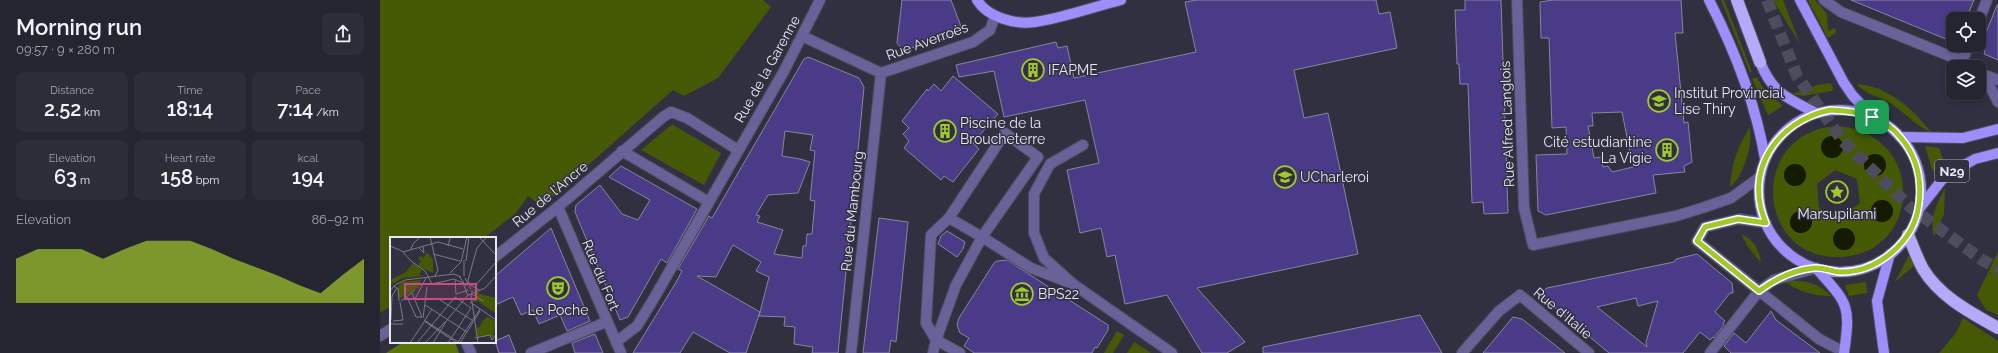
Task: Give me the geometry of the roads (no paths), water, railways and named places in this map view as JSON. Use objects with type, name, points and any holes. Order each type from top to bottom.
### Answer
[{"type":"highway","points":[[1737,0],[1760,62]]},
{"type":"highway","points":[[1908,234],[1923,269],[1937,288],[1962,307],[1998,328]]},
{"type":"main road","points":[[977,0],[979,4],[996,16],[1013,21],[1033,22],[1121,0]]},
{"type":"main road","points":[[1709,0],[1727,40],[1760,128],[1765,159]]},
{"type":"main road","points":[[1800,0],[1844,83],[1853,96],[1872,117]]},
{"type":"main road","points":[[1760,62],[1765,75],[1774,88],[1787,98],[1816,113]]},
{"type":"main road","points":[[1830,110],[1854,111],[1872,117],[1891,128],[1911,152],[1919,175],[1921,191],[1919,209],[1908,234],[1890,254],[1874,264],[1856,270],[1838,272],[1816,268],[1799,260],[1783,248],[1772,234],[1760,206],[1760,177],[1765,159],[1779,137],[1794,124],[1816,113],[1830,110]]},
{"type":"main road","points":[[1900,137],[1963,138],[1998,129]]},
{"type":"main road","name":"N29","points":[[1919,209],[1944,176],[1976,159],[1998,153]]},
{"type":"main road","points":[[1884,353],[1877,301],[1890,254]]},
{"type":"main road","points":[[1816,268],[1840,295],[1848,311],[1848,332],[1844,353]]},
{"type":"street","name":"Rue de la Garenne","points":[[616,342],[637,326],[709,202],[802,36],[820,0]]},
{"type":"street","name":"Rue Alfred Langlois","points":[[1517,0],[1524,208],[1533,245],[1676,216],[1730,198],[1760,177]]},
{"type":"street","points":[[1824,0],[1841,12],[1957,60]]},
{"type":"street","points":[[1982,12],[1987,0]]},
{"type":"street","name":"Rue Averroès","points":[[881,73],[973,42],[990,30],[996,16]]},
{"type":"street","points":[[802,36],[881,73]]},
{"type":"street","name":"Rue du Mambourg","points":[[851,353],[881,73]]},
{"type":"street","points":[[1986,76],[1998,80]]},
{"type":"street","points":[[1986,81],[1998,102]]},
{"type":"street","points":[[709,202],[622,151],[671,112],[687,118],[738,150]]},
{"type":"street","points":[[933,353],[936,340],[956,285],[982,237],[1038,157],[1005,133],[949,218],[931,235],[926,323],[936,340],[960,353]]},
{"type":"street","points":[[1083,145],[1050,164],[1034,194],[1034,233],[1044,258],[1072,284],[1172,353]]},
{"type":"street","name":"Rue de l'Ancre","points":[[496,256],[558,207],[622,151]]},
{"type":"street","name":"Rue du Fort","points":[[558,207],[620,353]]},
{"type":"street","points":[[949,218],[1031,268],[1072,284]]},
{"type":"street","points":[[1766,223],[1738,219],[1705,227],[1697,241],[1819,339],[1844,353]]},
{"type":"street","points":[[1710,353],[1759,291],[1774,280],[1816,268]]},
{"type":"street","name":"Rue d'Italie","points":[[1462,353],[1499,312],[1520,295],[1589,353]]},
{"type":"street","points":[[531,353],[606,322]]},
{"type":"street","points":[[380,336],[390,330]]},
{"type":"street","points":[[466,343],[471,353]]},
{"type":"tunnel","points":[[1767,0],[1797,76],[1842,140],[1910,207],[1981,259],[1998,269]]},
{"type":"place","name":"IFAPME","points":[[1033,70]]},
{"type":"place","name":"Institut Provincial Lise Thiry","points":[[1659,101]]},
{"type":"place","name":"Piscine de la Broucheterre","points":[[945,131]]},
{"type":"place","name":"Cité estudiantine La Vigie","points":[[1667,150]]},
{"type":"place","name":"UCharleroi","points":[[1285,177]]},
{"type":"place","name":"Marsupilami","points":[[1837,192]]},
{"type":"place","name":"Le Poche","points":[[558,288]]},
{"type":"place","name":"BPS22","points":[[1022,294]]}]
